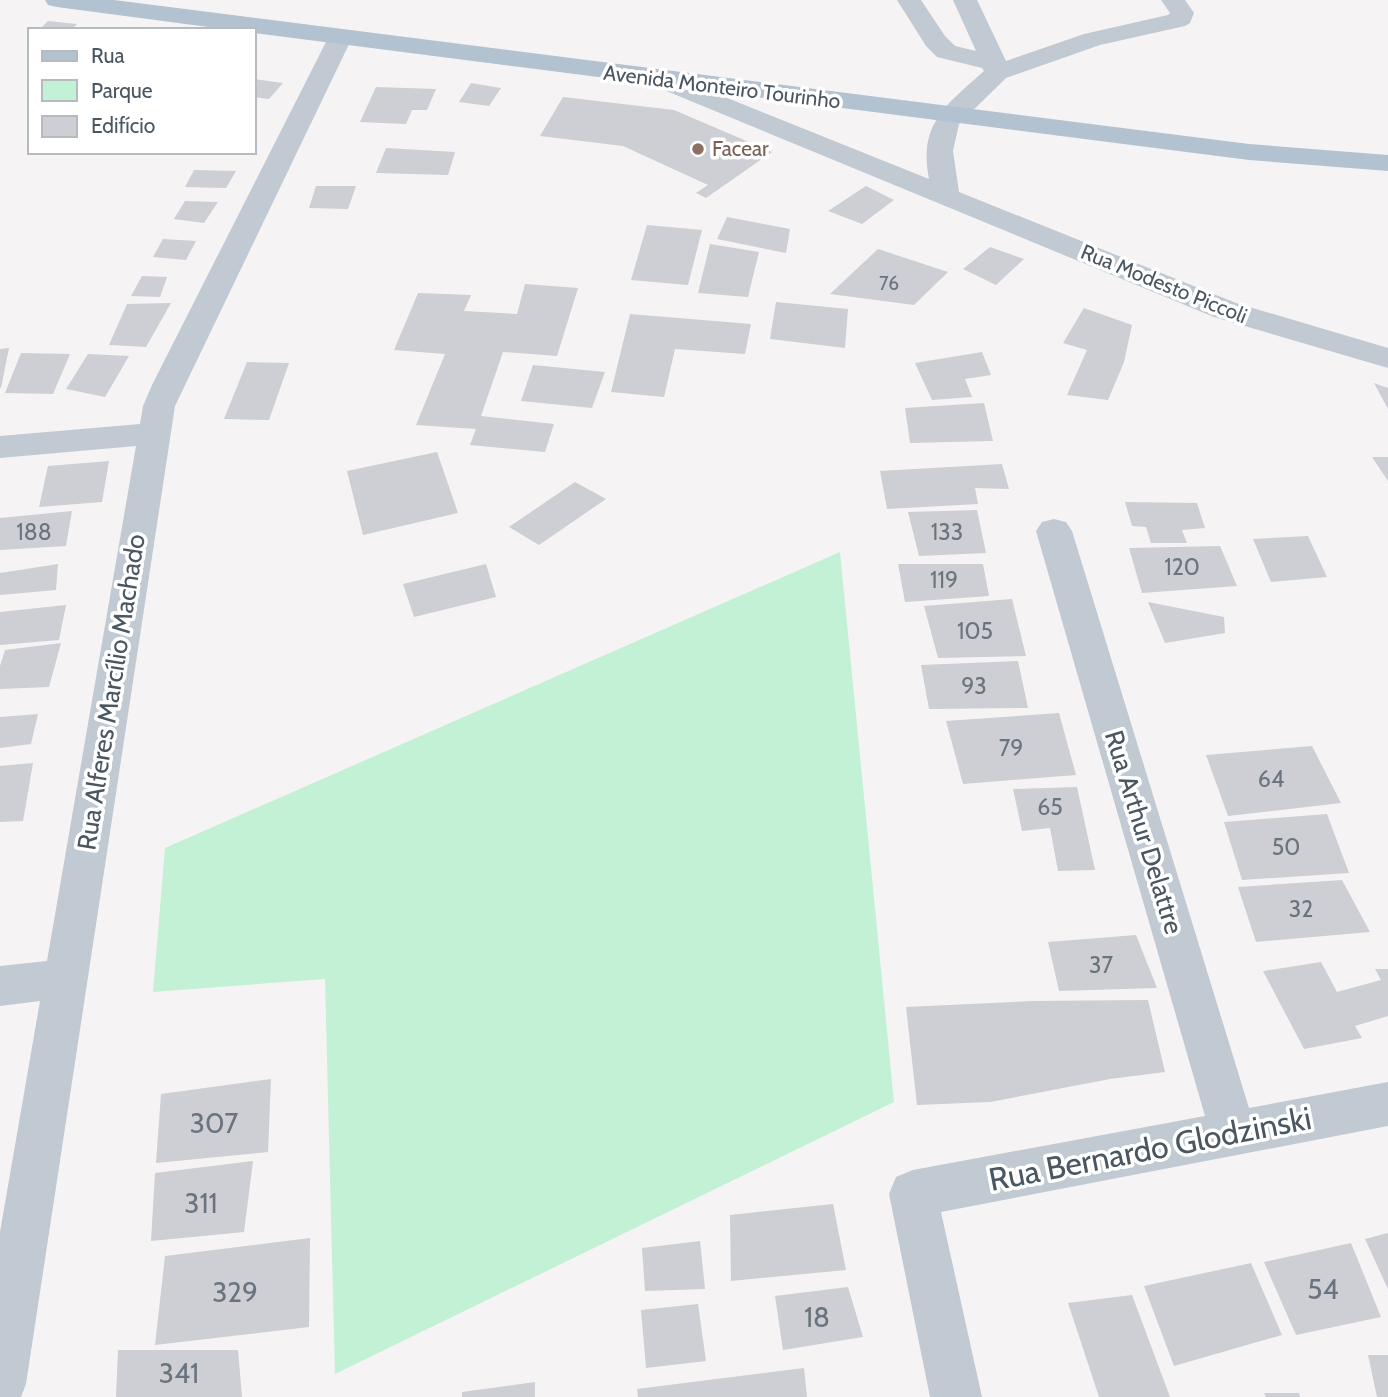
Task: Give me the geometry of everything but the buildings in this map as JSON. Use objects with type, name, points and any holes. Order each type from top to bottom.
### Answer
[{"type":"main road","name":"Avenida Monteiro Tourinho","points":[[57,0],[1249,152],[1388,163]]},
{"type":"street","points":[[909,0],[935,41],[946,52],[995,68]]},
{"type":"street","points":[[965,0],[995,68]]},
{"type":"street","points":[[946,195],[938,148],[950,115],[995,68],[1093,39],[1176,21],[1181,18],[1182,13],[1173,0]]},
{"type":"street","name":"Rua Alferes Marcílio Machado","points":[[0,1384],[153,434],[168,385],[340,38]]},
{"type":"street","name":"Rua Modesto Piccoli","points":[[656,78],[1225,310],[1388,358]]},
{"type":"street","points":[[0,447],[153,434]]},
{"type":"street","name":"Rua Arthur Delattre","points":[[1054,531],[1233,1133]]},
{"type":"street","points":[[0,986],[65,978]]},
{"type":"street","name":"Rua Bernardo Glodzinski","points":[[956,1397],[913,1194],[1233,1133],[1384,1115]]},
{"type":"green space","points":[[840,552],[894,1102],[335,1374],[325,979],[153,992],[165,848]]},
{"type":"place","name":"Facear","points":[[698,149]]}]
